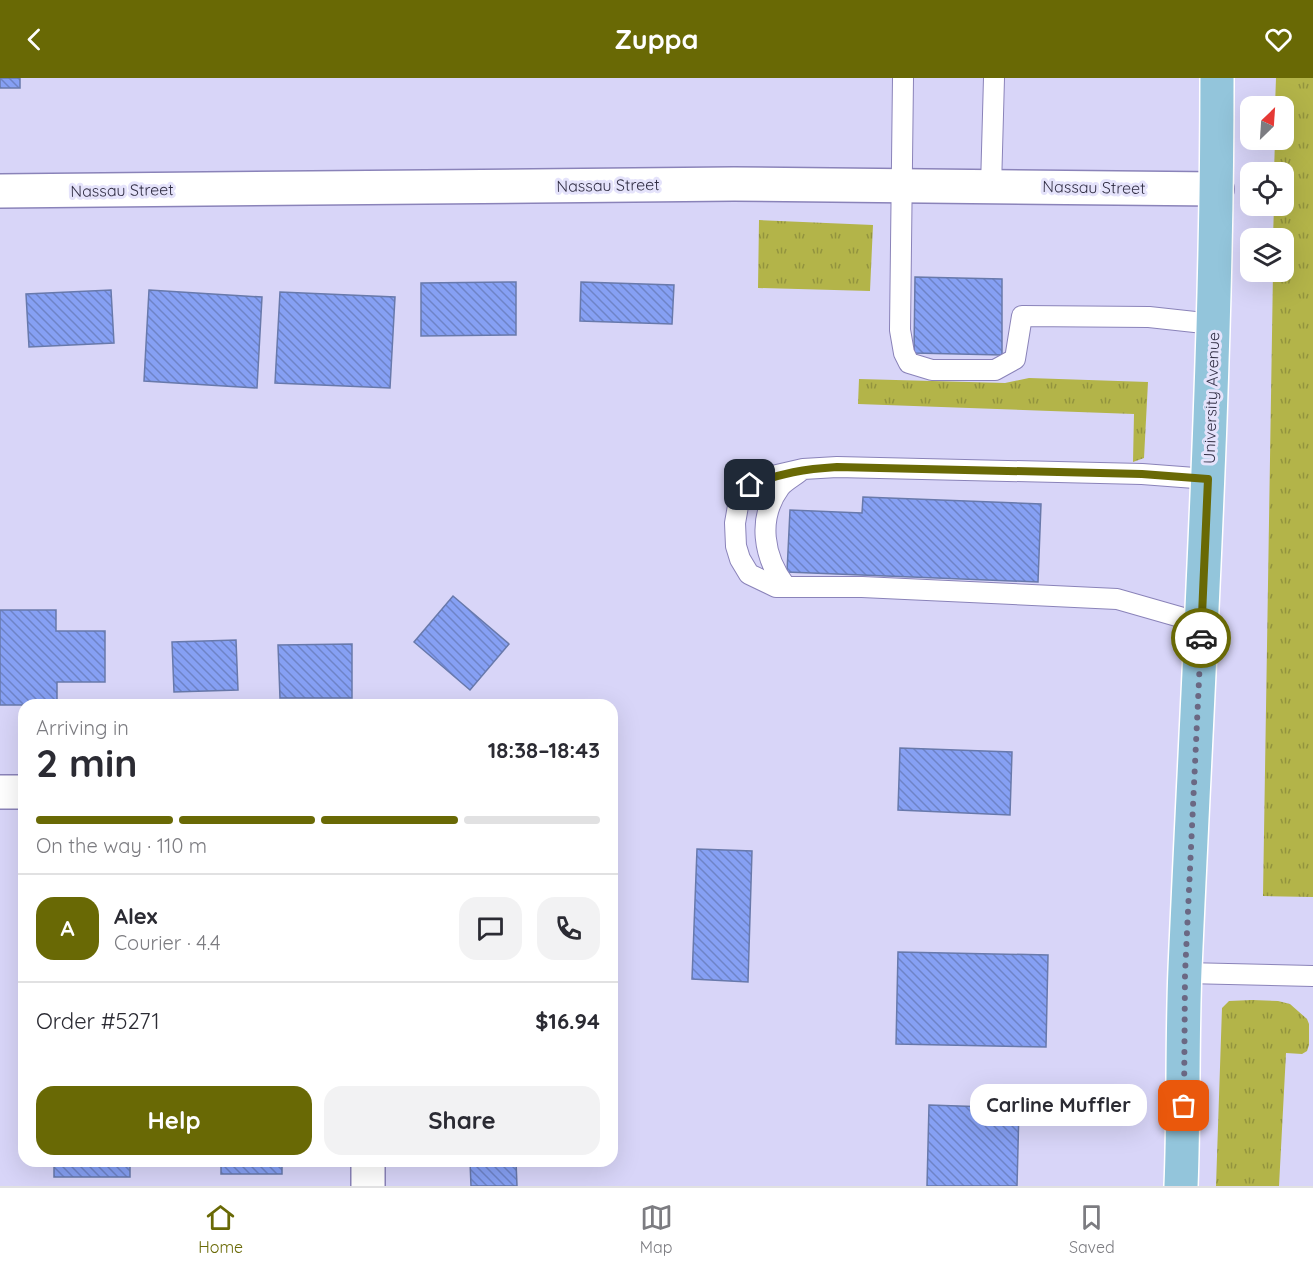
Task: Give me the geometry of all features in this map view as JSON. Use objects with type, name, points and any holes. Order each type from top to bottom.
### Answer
[{"type":"main road","name":"University Avenue","points":[[1181,1186],[1185,974],[1208,479],[1217,189],[1217,78]]},
{"type":"street","name":"Nassau Street","points":[[0,191],[734,184],[1217,189]]},
{"type":"street","points":[[0,792],[18,792]]},
{"type":"street","points":[[368,1167],[368,1186]]},
{"type":"lane","points":[[903,78],[900,330],[904,353],[909,363],[932,370],[995,370],[1015,359],[1022,316],[1149,317],[1213,324]]},
{"type":"lane","points":[[991,186],[994,78]]},
{"type":"lane","points":[[1201,623],[1118,599],[862,587],[776,587],[748,574],[736,546],[735,523],[738,506],[750,485],[803,469],[1095,473],[1208,479]]},
{"type":"lane","points":[[786,587],[769,558],[766,533],[767,509],[782,485],[803,469]]},
{"type":"lane","points":[[1185,974],[1313,976]]},
{"type":"green space","points":[[1276,78],[1313,78],[1313,897],[1263,896],[1273,282],[1294,282],[1294,228],[1273,228],[1274,216],[1294,216],[1294,162],[1274,162],[1275,150],[1294,150],[1294,96],[1275,96]]},
{"type":"green space","points":[[759,220],[873,225],[870,291],[758,288]]},
{"type":"green space","points":[[1029,378],[1148,382],[1144,458],[1133,462],[1134,414],[858,404],[859,379],[1005,383]]},
{"type":"green space","points":[[1252,1000],[1290,1004],[1307,1019],[1309,1045],[1307,1051],[1302,1054],[1286,1053],[1279,1186],[1216,1186],[1222,1008],[1229,1001]]},
{"type":"building","points":[[0,78],[20,78],[20,88],[0,88]]},
{"type":"building","points":[[915,277],[1002,279],[1002,355],[914,353]]},
{"type":"building","points":[[516,282],[516,335],[421,336],[421,283]]},
{"type":"building","points":[[581,282],[674,285],[672,324],[580,321]]},
{"type":"building","points":[[111,290],[114,343],[29,347],[26,294]]},
{"type":"building","points":[[149,290],[262,297],[257,388],[144,381]]},
{"type":"building","points":[[280,292],[395,297],[390,388],[275,383]]},
{"type":"building","points":[[863,497],[1041,504],[1038,582],[787,572],[790,510],[862,513]]},
{"type":"building","points":[[453,596],[509,644],[470,690],[414,642]]},
{"type":"building","points":[[0,610],[56,610],[56,631],[105,631],[105,682],[57,682],[57,699],[18,699],[18,705],[0,705]]},
{"type":"building","points":[[236,640],[238,690],[174,692],[172,642]]},
{"type":"building","points":[[352,644],[352,698],[280,698],[278,645]]},
{"type":"building","points":[[900,748],[1012,752],[1010,815],[898,810]]},
{"type":"building","points":[[697,849],[752,851],[748,982],[692,979]]},
{"type":"building","points":[[898,952],[1048,955],[1046,1047],[896,1044]]},
{"type":"building","points":[[929,1105],[1019,1108],[1017,1186],[927,1186]]},
{"type":"building","points":[[54,1167],[130,1167],[130,1177],[54,1177]]},
{"type":"building","points":[[221,1167],[282,1167],[282,1174],[221,1174]]},
{"type":"building","points":[[470,1167],[516,1167],[517,1186],[471,1186]]},
{"type":"way so far","points":[[1184,1106],[1185,974],[1201,638]]},
{"type":"place","name":"Carline Muffler","points":[[1184,1106]]},
{"type":"route","points":[[750,485],[803,469],[837,467],[1142,474],[1208,479],[1201,638]]}]
